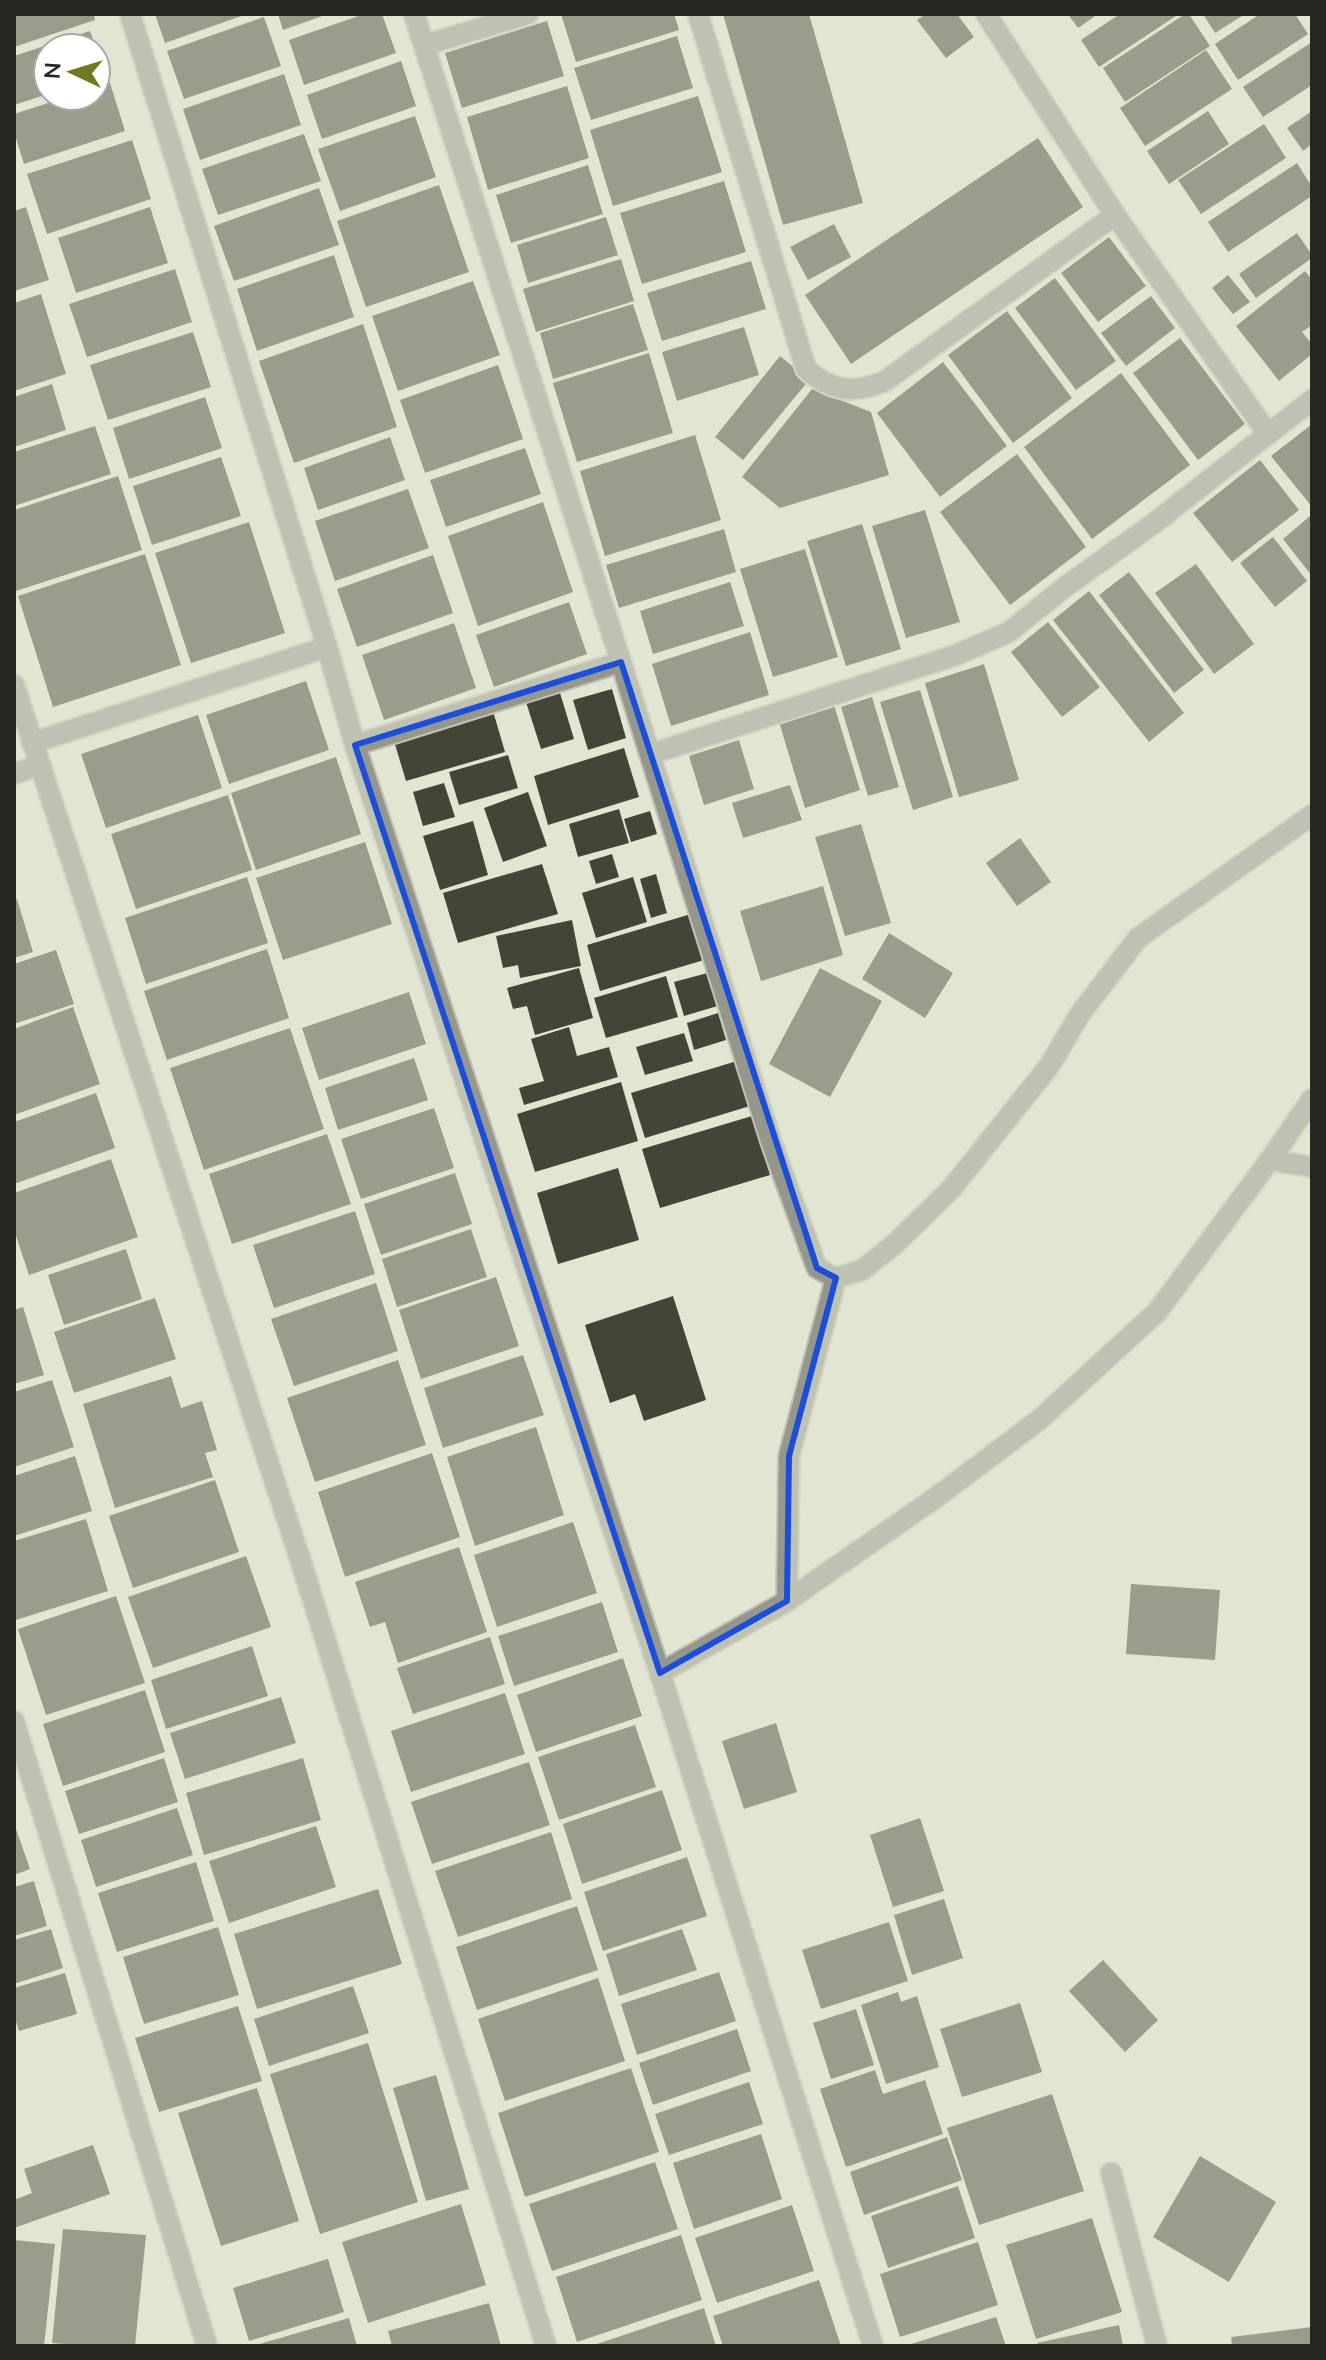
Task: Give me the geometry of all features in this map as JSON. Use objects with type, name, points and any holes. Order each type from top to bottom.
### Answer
[{"type":"street","points":[[130,14],[355,745],[660,1673],[873,2346]]},
{"type":"street","points":[[414,14],[651,754],[771,1141],[817,1268],[836,1278],[862,1270],[896,1243],[952,1188],[1050,1065],[1080,1014],[1138,938],[1312,815]]},
{"type":"street","points":[[425,45],[528,14]]},
{"type":"street","points":[[698,14],[806,369],[818,379],[842,389],[866,389],[885,381],[1115,215]]},
{"type":"street","points":[[986,14],[1115,215],[1268,434]]},
{"type":"street","points":[[651,754],[956,655],[1009,632],[1312,400]]},
{"type":"street","points":[[32,743],[327,647]]},
{"type":"street","points":[[355,745],[621,662]]},
{"type":"street","points":[[14,685],[302,1565],[546,2346]]},
{"type":"street","points":[[14,774],[39,765]]},
{"type":"street","points":[[660,1673],[787,1601],[938,1496],[1027,1429],[1157,1312],[1312,1099]]},
{"type":"street","points":[[1270,1160],[1312,1167]]},
{"type":"street","points":[[787,1601],[789,1456],[836,1278]]},
{"type":"street","points":[[14,1721],[207,2346]]},
{"type":"street","points":[[1111,2173],[1157,2346]]},
{"type":"highlighted area","points":[[621,662],[817,1268],[836,1278],[789,1456],[787,1601],[660,1673],[355,745]]},
{"type":"building","points":[[14,14],[94,14],[95,20],[59,32],[32,32],[32,41],[14,47]]},
{"type":"building","points":[[155,14],[247,14],[165,43]]},
{"type":"building","points":[[278,14],[328,14],[283,30]]},
{"type":"building","points":[[364,14],[382,14],[396,53],[304,85],[289,40]]},
{"type":"building","points":[[561,14],[674,14],[679,30],[576,62]]},
{"type":"building","points":[[723,14],[809,14],[863,203],[783,225]]},
{"type":"building","points":[[926,14],[957,14],[974,37],[946,58],[917,20]]},
{"type":"building","points":[[1068,14],[1098,14],[1078,28]]},
{"type":"building","points":[[1120,14],[1179,14],[1099,67],[1081,40]]},
{"type":"building","points":[[1189,14],[1210,46],[1125,102],[1103,68]]},
{"type":"building","points":[[1203,14],[1245,14],[1215,33]]},
{"type":"building","points":[[1260,14],[1295,14],[1308,34],[1238,80],[1215,44]]},
{"type":"building","points":[[264,17],[281,66],[184,99],[167,51]]},
{"type":"building","points":[[547,21],[564,76],[462,108],[445,53]]},
{"type":"building","points":[[677,36],[693,88],[591,120],[574,68]]},
{"type":"building","points":[[1312,42],[1312,85],[1263,117],[1243,87]]},
{"type":"building","points":[[32,50],[32,99],[14,105],[14,56]]},
{"type":"building","points":[[1206,50],[1232,89],[1145,146],[1120,108]]},
{"type":"building","points":[[401,61],[416,106],[322,139],[307,95]]},
{"type":"building","points":[[284,74],[301,125],[200,160],[183,109]]},
{"type":"building","points":[[567,86],[589,158],[488,190],[467,117]]},
{"type":"building","points":[[112,89],[125,131],[24,164],[14,132],[14,114],[32,108],[32,112],[112,112]]},
{"type":"building","points":[[698,96],[722,172],[613,206],[590,130]]},
{"type":"building","points":[[1208,111],[1229,144],[1169,184],[1147,151]]},
{"type":"building","points":[[1312,111],[1312,144],[1303,151],[1287,128]]},
{"type":"building","points":[[415,116],[436,177],[340,211],[318,149]]},
{"type":"building","points":[[1264,124],[1286,158],[1201,214],[1178,180]]},
{"type":"building","points":[[304,134],[321,181],[218,215],[202,169]]},
{"type":"building","points":[[1038,138],[1083,207],[851,364],[805,295]]},
{"type":"building","points":[[132,140],[151,199],[47,234],[27,174]]},
{"type":"building","points":[[1297,163],[1312,187],[1312,196],[1228,252],[1208,222]]},
{"type":"building","points":[[588,165],[603,214],[511,243],[496,195]]},
{"type":"building","points":[[724,181],[746,252],[642,284],[620,213]]},
{"type":"building","points":[[439,185],[469,272],[366,307],[337,221]]},
{"type":"building","points":[[319,188],[339,245],[234,281],[214,226]]},
{"type":"building","points":[[26,207],[49,280],[14,291],[14,211]]},
{"type":"building","points":[[150,207],[168,263],[76,293],[58,238]]},
{"type":"building","points":[[606,217],[618,255],[528,283],[517,245]]},
{"type":"building","points":[[834,224],[851,257],[808,280],[790,247]]},
{"type":"building","points":[[1297,233],[1312,258],[1256,298],[1239,274]]},
{"type":"building","points":[[1109,237],[1146,286],[1098,322],[1061,273]]},
{"type":"building","points":[[334,255],[354,317],[257,351],[237,289]]},
{"type":"building","points":[[621,259],[634,301],[536,332],[523,289]]},
{"type":"building","points":[[751,261],[766,309],[662,341],[647,293]]},
{"type":"building","points":[[175,269],[192,322],[87,357],[69,304]]},
{"type":"building","points":[[1305,271],[1312,280],[1312,325],[1302,332],[1312,344],[1312,354],[1279,381],[1236,326]]},
{"type":"building","points":[[1228,275],[1250,302],[1233,314],[1212,288]]},
{"type":"building","points":[[1055,278],[1116,361],[1076,390],[1015,308]]},
{"type":"building","points":[[473,281],[500,355],[398,391],[372,316]]},
{"type":"building","points":[[41,294],[66,374],[14,391],[14,303]]},
{"type":"building","points":[[1151,296],[1175,328],[1126,366],[1101,333]]},
{"type":"building","points":[[633,304],[648,350],[553,379],[540,333]]},
{"type":"building","points":[[1007,311],[1072,398],[1013,443],[948,355]]},
{"type":"building","points":[[363,324],[397,427],[294,463],[259,361]]},
{"type":"building","points":[[744,327],[759,375],[677,401],[662,352]]},
{"type":"building","points":[[193,332],[211,387],[108,420],[90,365]]},
{"type":"building","points":[[1180,338],[1245,424],[1198,460],[1133,373]]},
{"type":"building","points":[[649,353],[673,433],[577,462],[553,383]]},
{"type":"building","points":[[780,356],[809,380],[743,460],[715,437]]},
{"type":"building","points":[[943,362],[1007,446],[940,497],[877,413]]},
{"type":"building","points":[[498,365],[523,439],[425,473],[400,400]]},
{"type":"building","points":[[1121,373],[1190,465],[1092,539],[1024,447]]},
{"type":"building","points":[[52,384],[66,430],[14,447],[14,397]]},
{"type":"building","points":[[812,389],[871,412],[889,475],[780,508],[742,477]]},
{"type":"building","points":[[205,397],[222,448],[129,479],[113,428]]},
{"type":"building","points":[[1312,424],[1312,507],[1271,456]]},
{"type":"building","points":[[95,426],[111,474],[14,506],[14,452]]},
{"type":"building","points":[[695,435],[721,520],[605,556],[580,471]]},
{"type":"building","points":[[390,437],[405,480],[318,510],[304,468]]},
{"type":"building","points":[[525,448],[541,494],[446,527],[430,480]]},
{"type":"building","points":[[1017,454],[1086,547],[1010,605],[940,512]]},
{"type":"building","points":[[221,457],[241,516],[152,545],[133,486]]},
{"type":"building","points":[[1260,460],[1299,510],[1232,562],[1193,513]]},
{"type":"building","points":[[118,476],[142,550],[16,591],[14,510]]},
{"type":"building","points":[[408,489],[429,548],[335,581],[315,521]]},
{"type":"building","points":[[543,502],[573,592],[478,626],[448,536]]},
{"type":"building","points":[[925,510],[960,622],[906,638],[872,526]]},
{"type":"building","points":[[1310,516],[1312,518],[1312,576],[1283,539]]},
{"type":"building","points":[[249,522],[285,633],[191,663],[155,553]]},
{"type":"building","points":[[862,524],[901,649],[846,666],[807,541]]},
{"type":"building","points":[[724,529],[736,572],[619,608],[606,565]]},
{"type":"building","points":[[1273,537],[1307,581],[1275,607],[1240,563]]},
{"type":"building","points":[[805,549],[838,657],[773,677],[740,569]]},
{"type":"building","points":[[145,554],[181,665],[53,707],[18,596]]},
{"type":"building","points":[[433,555],[453,613],[357,647],[337,589]]},
{"type":"building","points":[[1196,564],[1254,644],[1214,674],[1155,593]]},
{"type":"building","points":[[1129,572],[1204,670],[1174,693],[1099,595]]},
{"type":"building","points":[[730,582],[744,626],[653,654],[640,611]]},
{"type":"building","points":[[1089,591],[1184,713],[1149,742],[1053,620]]},
{"type":"building","points":[[569,602],[587,654],[494,687],[476,635]]},
{"type":"building","points":[[1048,622],[1100,687],[1062,717],[1011,652]]},
{"type":"building","points":[[454,623],[476,688],[384,720],[362,655]]},
{"type":"building","points":[[750,632],[769,695],[671,726],[652,664]]},
{"type":"building","points":[[984,664],[1019,780],[959,797],[925,683]]},
{"type":"building","points":[[306,681],[329,750],[229,784],[206,715]]},
{"type":"building","points":[[612,689],[626,738],[588,750],[573,700]]},
{"type":"building","points":[[920,690],[953,797],[913,810],[880,702]]},
{"type":"building","points":[[560,693],[574,739],[541,749],[526,702]]},
{"type":"building","points":[[872,697],[899,787],[868,796],[841,707]]},
{"type":"building","points":[[834,705],[860,790],[805,808],[779,722]]},
{"type":"building","points":[[493,711],[505,752],[406,781],[394,741]]},
{"type":"building","points":[[198,715],[222,788],[106,828],[81,754]]},
{"type":"building","points":[[739,740],[754,789],[704,805],[689,756]]},
{"type":"building","points":[[624,748],[639,797],[548,825],[534,776]]},
{"type":"building","points":[[508,755],[518,788],[459,805],[449,772]]},
{"type":"building","points":[[336,757],[361,834],[256,870],[231,793]]},
{"type":"building","points":[[444,783],[455,817],[423,826],[413,792]]},
{"type":"building","points":[[790,785],[802,820],[743,838],[732,803]]},
{"type":"building","points":[[528,792],[547,846],[503,862],[484,808]]},
{"type":"building","points":[[228,795],[252,870],[136,909],[111,834]]},
{"type":"building","points":[[619,809],[629,843],[578,857],[569,824]]},
{"type":"building","points":[[650,811],[657,834],[631,842],[624,819]]},
{"type":"building","points":[[473,821],[488,875],[440,890],[423,836]]},
{"type":"building","points":[[861,824],[891,923],[845,936],[815,837]]},
{"type":"building","points":[[1020,838],[1051,882],[1017,906],[986,863]]},
{"type":"building","points":[[365,842],[392,924],[283,960],[256,878]]},
{"type":"building","points":[[612,854],[619,877],[596,884],[589,861]]},
{"type":"building","points":[[542,864],[558,914],[458,943],[443,893]]},
{"type":"building","points":[[656,874],[667,913],[651,918],[640,879]]},
{"type":"building","points":[[247,877],[268,943],[146,984],[125,918]]},
{"type":"building","points":[[633,877],[647,922],[596,938],[582,893]]},
{"type":"building","points":[[823,886],[843,955],[761,981],[740,911]]},
{"type":"building","points":[[17,899],[33,952],[14,958],[14,900]]},
{"type":"building","points":[[691,914],[704,960],[600,991],[587,945]]},
{"type":"building","points":[[572,920],[581,966],[520,978],[518,965],[503,968],[496,936]]},
{"type":"building","points":[[889,933],[953,973],[925,1018],[862,979]]},
{"type":"building","points":[[267,949],[289,1018],[167,1060],[144,991]]},
{"type":"building","points":[[56,950],[74,1004],[14,1024],[14,964]]},
{"type":"building","points":[[579,968],[593,1018],[535,1035],[527,1006],[513,1009],[507,988]]},
{"type":"building","points":[[820,968],[882,1001],[830,1097],[769,1064]]},
{"type":"building","points":[[711,972],[721,1005],[684,1016],[674,982]]},
{"type":"building","points":[[666,976],[678,1017],[606,1038],[594,998]]},
{"type":"building","points":[[409,992],[426,1044],[319,1080],[302,1028]]},
{"type":"building","points":[[73,1007],[100,1084],[14,1115],[14,1029]]},
{"type":"building","points":[[718,1013],[726,1040],[694,1050],[687,1023]]},
{"type":"building","points":[[569,1027],[577,1056],[609,1047],[618,1077],[524,1105],[519,1088],[544,1081],[531,1039]]},
{"type":"building","points":[[290,1028],[324,1129],[204,1170],[170,1068]]},
{"type":"building","points":[[684,1033],[693,1061],[645,1075],[636,1047]]},
{"type":"building","points":[[414,1058],[428,1100],[338,1130],[325,1088]]},
{"type":"building","points":[[737,1061],[750,1106],[645,1138],[631,1093]]},
{"type":"building","points":[[621,1082],[638,1141],[535,1172],[517,1114]]},
{"type":"building","points":[[96,1093],[115,1148],[14,1184],[14,1122]]},
{"type":"building","points":[[434,1108],[454,1168],[361,1199],[341,1139]]},
{"type":"building","points":[[752,1116],[770,1175],[660,1208],[642,1149]]},
{"type":"building","points":[[327,1134],[351,1204],[232,1244],[209,1174]]},
{"type":"building","points":[[111,1159],[138,1237],[29,1275],[14,1230],[14,1193]]},
{"type":"building","points":[[618,1168],[639,1240],[558,1264],[537,1193]]},
{"type":"building","points":[[455,1173],[472,1224],[381,1255],[364,1204]]},
{"type":"building","points":[[355,1211],[375,1274],[274,1308],[253,1245]]},
{"type":"building","points":[[471,1229],[487,1277],[397,1307],[382,1259]]},
{"type":"building","points":[[126,1249],[142,1299],[64,1325],[48,1275]]},
{"type":"building","points":[[496,1277],[519,1346],[421,1379],[399,1310]]},
{"type":"building","points":[[376,1283],[398,1351],[294,1386],[271,1319]]},
{"type":"building","points":[[673,1296],[706,1400],[644,1421],[635,1394],[610,1403],[585,1325]]},
{"type":"building","points":[[155,1298],[176,1359],[74,1393],[54,1332]]},
{"type":"building","points":[[23,1307],[44,1375],[14,1384],[14,1310]]},
{"type":"building","points":[[523,1355],[544,1415],[443,1448],[424,1388]]},
{"type":"building","points":[[398,1360],[426,1445],[315,1482],[287,1398]]},
{"type":"building","points":[[171,1376],[181,1408],[202,1401],[217,1450],[205,1453],[213,1477],[115,1508],[83,1404]]},
{"type":"building","points":[[52,1380],[74,1447],[14,1467],[14,1392]]},
{"type":"building","points":[[536,1427],[564,1515],[475,1546],[447,1457]]},
{"type":"building","points":[[432,1453],[460,1537],[345,1577],[318,1492]]},
{"type":"building","points":[[75,1456],[92,1511],[14,1536],[14,1476]]},
{"type":"building","points":[[215,1480],[239,1552],[133,1588],[109,1516]]},
{"type":"building","points":[[86,1519],[108,1591],[16,1620],[14,1541]]},
{"type":"building","points":[[573,1522],[597,1593],[497,1627],[474,1555]]},
{"type":"building","points":[[459,1547],[487,1632],[398,1663],[385,1622],[370,1627],[355,1582]]},
{"type":"building","points":[[246,1556],[271,1627],[153,1668],[128,1597]]},
{"type":"building","points":[[1131,1584],[1220,1590],[1215,1660],[1126,1654]]},
{"type":"building","points":[[116,1596],[145,1683],[46,1715],[18,1629]]},
{"type":"building","points":[[602,1602],[618,1652],[514,1686],[498,1636]]},
{"type":"building","points":[[490,1637],[505,1684],[413,1714],[397,1668]]},
{"type":"building","points":[[252,1646],[268,1696],[166,1729],[151,1680]]},
{"type":"building","points":[[623,1658],[642,1716],[536,1752],[517,1695]]},
{"type":"building","points":[[145,1690],[165,1752],[63,1786],[43,1724]]},
{"type":"building","points":[[505,1693],[525,1754],[411,1792],[391,1731]]},
{"type":"building","points":[[281,1697],[296,1743],[185,1779],[170,1733]]},
{"type":"building","points":[[776,1723],[797,1792],[744,1809],[722,1741]]},
{"type":"building","points":[[635,1725],[656,1787],[559,1820],[538,1757]]},
{"type":"building","points":[[164,1758],[178,1802],[79,1834],[65,1791]]},
{"type":"building","points":[[303,1758],[321,1820],[204,1855],[186,1793]]},
{"type":"building","points":[[529,1762],[550,1825],[432,1864],[411,1802]]},
{"type":"building","points":[[662,1790],[682,1850],[582,1884],[563,1824]]},
{"type":"building","points":[[177,1808],[193,1855],[96,1887],[81,1840]]},
{"type":"building","points":[[920,1818],[944,1891],[893,1907],[870,1835]]},
{"type":"building","points":[[14,1823],[30,1869],[14,1875]]},
{"type":"building","points":[[316,1826],[336,1887],[229,1923],[209,1861]]},
{"type":"building","points":[[551,1832],[572,1899],[458,1937],[435,1871]]},
{"type":"building","points":[[687,1857],[707,1916],[603,1951],[584,1892]]},
{"type":"building","points":[[196,1862],[214,1921],[117,1952],[98,1893]]},
{"type":"building","points":[[34,1881],[47,1926],[14,1936],[14,1887]]},
{"type":"building","points":[[378,1889],[402,1964],[257,2009],[234,1934]]},
{"type":"building","points":[[944,1899],[963,1958],[912,1975],[894,1915]]},
{"type":"building","points":[[577,1906],[598,1970],[477,2010],[456,1947]]},
{"type":"building","points":[[889,1922],[908,1981],[821,2009],[802,1950]]},
{"type":"building","points":[[218,1927],[239,1995],[144,2024],[123,1957]]},
{"type":"building","points":[[51,1929],[63,1968],[14,1984],[14,1940]]},
{"type":"building","points":[[682,1929],[697,1970],[619,1996],[606,1954]]},
{"type":"building","points":[[1103,1960],[1158,2020],[1125,2052],[1069,1991]]},
{"type":"building","points":[[719,1972],[736,2021],[637,2055],[621,2004]]},
{"type":"building","points":[[65,1973],[77,2014],[19,2031],[14,2015],[14,1988]]},
{"type":"building","points":[[598,1978],[625,2061],[505,2101],[478,2019]]},
{"type":"building","points":[[353,1986],[369,2033],[269,2066],[254,2019]]},
{"type":"building","points":[[898,1992],[901,2002],[917,1996],[939,2067],[886,2084],[861,2005]]},
{"type":"building","points":[[1020,2003],[1042,2072],[962,2097],[940,2029]]},
{"type":"building","points":[[238,2006],[262,2081],[159,2112],[135,2038]]},
{"type":"building","points":[[856,2009],[874,2065],[831,2079],[813,2023]]},
{"type":"building","points":[[737,2029],[751,2071],[653,2105],[639,2063]]},
{"type":"building","points":[[368,2043],[418,2202],[320,2234],[270,2074]]},
{"type":"building","points":[[631,2068],[659,2152],[525,2197],[498,2113]]},
{"type":"building","points":[[875,2070],[883,2094],[925,2080],[943,2134],[846,2167],[820,2089]]},
{"type":"building","points":[[436,2075],[469,2189],[426,2201],[393,2088]]},
{"type":"building","points":[[749,2082],[763,2124],[669,2155],[655,2114]]},
{"type":"building","points":[[257,2088],[299,2221],[221,2246],[178,2113]]},
{"type":"building","points":[[1052,2094],[1084,2191],[979,2225],[947,2128]]},
{"type":"building","points":[[761,2134],[782,2199],[694,2229],[673,2163]]},
{"type":"building","points":[[947,2137],[962,2180],[864,2215],[850,2172]]},
{"type":"building","points":[[93,2145],[110,2194],[14,2228],[14,2200],[32,2193],[24,2169]]},
{"type":"building","points":[[1200,2156],[1276,2202],[1229,2282],[1153,2237]]},
{"type":"building","points":[[655,2162],[678,2229],[552,2271],[529,2204]]},
{"type":"building","points":[[958,2186],[975,2238],[888,2268],[871,2216]]},
{"type":"building","points":[[461,2204],[486,2285],[368,2323],[342,2242]]},
{"type":"building","points":[[792,2205],[814,2271],[717,2303],[695,2238]]},
{"type":"building","points":[[1092,2218],[1122,2312],[1036,2339],[1006,2245]]},
{"type":"building","points":[[63,2229],[146,2235],[135,2346],[52,2343]]},
{"type":"building","points":[[681,2235],[702,2300],[577,2342],[556,2277]]},
{"type":"building","points":[[14,2240],[55,2244],[44,2346],[14,2344]]},
{"type":"building","points":[[978,2242],[998,2305],[900,2337],[880,2274]]},
{"type":"building","points":[[328,2259],[344,2312],[249,2341],[233,2288]]},
{"type":"building","points":[[819,2280],[841,2346],[723,2346],[713,2316]]},
{"type":"building","points":[[489,2303],[501,2346],[392,2346],[388,2331]]},
{"type":"building","points":[[704,2308],[716,2346],[594,2346],[594,2345]]},
{"type":"building","points":[[996,2317],[1006,2346],[908,2346],[908,2345]]},
{"type":"building","points":[[349,2318],[357,2346],[256,2346],[256,2345]]},
{"type":"building","points":[[1119,2325],[1123,2346],[1038,2346],[1037,2343]]},
{"type":"building","points":[[1312,2327],[1312,2346],[1232,2346],[1231,2337]]}]
